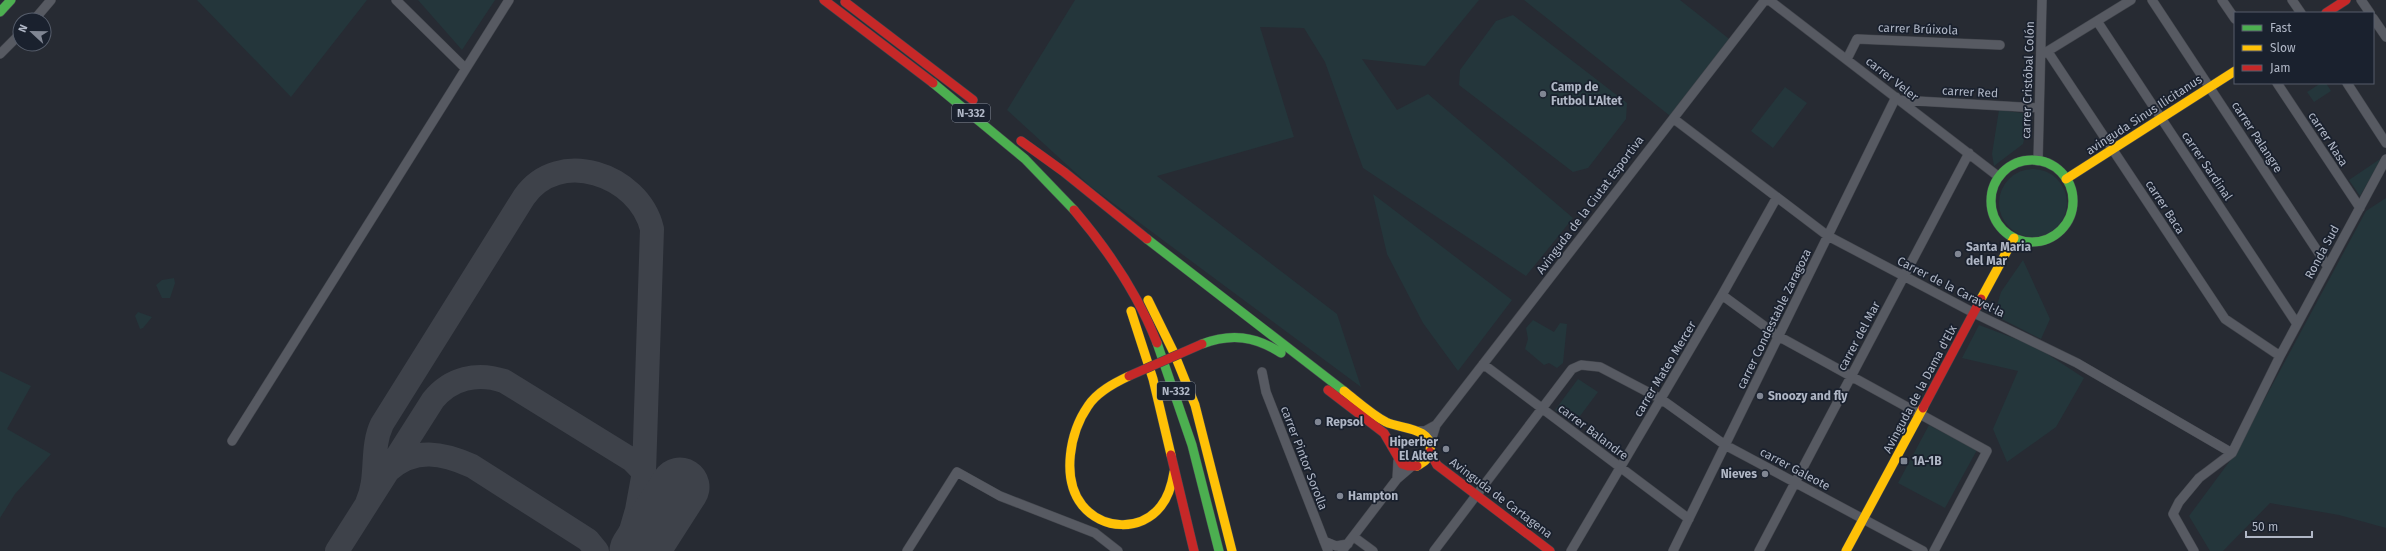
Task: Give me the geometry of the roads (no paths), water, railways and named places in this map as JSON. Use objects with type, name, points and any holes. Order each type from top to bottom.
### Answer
[{"type":"main road","points":[[0,12],[11,0]]},
{"type":"main road","name":"N-332","points":[[824,0],[988,127],[1064,197],[1124,276],[1143,314],[1178,396],[1219,551]]},
{"type":"main road","name":"N-332","points":[[842,0],[982,108]]},
{"type":"main road","points":[[2328,12],[2346,0]]},
{"type":"main road","name":"avinguda Sinus Ilicitanus","points":[[2066,179],[2234,72]]},
{"type":"main road","points":[[1062,183],[1018,139],[1064,172],[1170,258],[1380,418],[1409,430],[1419,431],[1426,436],[1437,465],[1423,464],[1411,467],[1398,461],[1393,447],[1380,430],[1279,352],[1254,339],[1237,335],[1226,336],[1202,344],[1115,382],[1094,399],[1077,426],[1070,460],[1073,486],[1092,514],[1104,521],[1118,525],[1137,523],[1159,509],[1165,501],[1174,468]]},
{"type":"main road","points":[[2038,161],[2054,167],[2066,179],[2071,190],[2073,202],[2068,220],[2060,230],[2050,238],[2026,242],[2014,238],[2004,230],[1993,214],[1992,194],[2000,177],[2016,164],[2038,161]]},
{"type":"main road","points":[[1075,197],[1104,231]]},
{"type":"main road","name":"Avinguda de la Dama d'Elx","points":[[1846,551],[2014,238]]},
{"type":"main road","points":[[1101,244],[1137,325],[1153,378],[1194,551]]},
{"type":"main road","name":"N-332","points":[[1116,248],[1137,279],[1163,328],[1188,386],[1205,440],[1232,551]]},
{"type":"main road","points":[[1393,447],[1398,436],[1409,430]]},
{"type":"main road","points":[[1423,464],[1430,448]]},
{"type":"main road","name":"Avinguda de Cartagena","points":[[1437,465],[1544,549]]},
{"type":"street","points":[[41,12],[51,0]]},
{"type":"street","points":[[396,0],[465,68]]},
{"type":"street","points":[[232,441],[509,0]]},
{"type":"street","name":"Avinguda de la Ciutat Esportiva","points":[[1436,425],[1658,136],[1674,119],[1765,0]]},
{"type":"street","name":"carrer Veler","points":[[1770,0],[2000,177]]},
{"type":"street","name":"carrer Cristóbal Colón","points":[[2038,161],[2039,108],[2044,54],[2042,0]]},
{"type":"street","points":[[2044,54],[2131,0]]},
{"type":"street","name":"carrer Palangre","points":[[2152,0],[2328,267]]},
{"type":"street","points":[[2222,0],[2234,18]]},
{"type":"street","points":[[2292,0],[2299,12]]},
{"type":"street","points":[[2361,0],[2369,12]]},
{"type":"street","points":[[2374,19],[2386,37]]},
{"type":"street","name":"carrer Sardinal","points":[[2097,21],[2297,324]]},
{"type":"street","name":"carrer Brúixola","points":[[1846,58],[1858,39],[2000,45]]},
{"type":"street","points":[[0,54],[12,42]]},
{"type":"street","name":"carrer Baca","points":[[2044,54],[2113,150],[2225,319],[2280,356]]},
{"type":"street","name":"carrer Nasa","points":[[2278,84],[2360,208]]},
{"type":"street","points":[[2348,84],[2386,143]]},
{"type":"street","name":"carrer Red","points":[[1898,98],[2039,108]]},
{"type":"street","name":"carrer Condestable Zaragoza","points":[[1672,551],[1898,98]]},
{"type":"street","name":"Carrer de la Caravel·la","points":[[1674,119],[1828,236],[1974,313],[2077,363],[2232,453]]},
{"type":"street","name":"carrer del Mar","points":[[1759,551],[1969,153]]},
{"type":"street","name":"Ronda Sud","points":[[2232,453],[2280,356],[2386,159]]},
{"type":"street","name":"carrer Mateo Mercer","points":[[1571,551],[1722,295],[1777,198]]},
{"type":"street","points":[[1722,295],[1778,336],[1987,450],[1934,551]]},
{"type":"street","name":"carrer Balandre","points":[[1483,364],[1688,518]]},
{"type":"street","name":"carrer Galeote","points":[[1543,410],[1572,369],[1581,365],[1600,367],[1661,399],[1725,445],[1922,551]]},
{"type":"street","name":"carrer Pintor Sorolla","points":[[1262,372],[1266,392],[1328,551]]},
{"type":"street","points":[[1434,551],[1543,410]]},
{"type":"street","points":[[1419,431],[1425,431],[1436,425]]},
{"type":"street","points":[[1430,448],[1436,425]]},
{"type":"street","points":[[2194,551],[2173,514],[2179,502],[2200,478],[2232,453]]},
{"type":"street","points":[[1397,479],[1398,461]]},
{"type":"street","points":[[1348,544],[1397,479],[1411,467]]},
{"type":"street","points":[[907,551],[957,472],[1000,496],[1095,533],[1118,551]]},
{"type":"street","points":[[1324,541],[1336,546],[1348,544],[1372,551]]},
{"type":"place","name":"Camp de Futbol L'Altet","points":[[1543,94]]},
{"type":"place","name":"Santa Maria del Mar","points":[[1958,254]]},
{"type":"place","name":"Snoozy and fly","points":[[1760,396]]},
{"type":"place","name":"Repsol","points":[[1318,422]]},
{"type":"place","name":"Hiperber El Altet","points":[[1446,449]]},
{"type":"place","name":"1A-1B","points":[[1904,461]]},
{"type":"place","name":"Nieves","points":[[1765,474]]},
{"type":"place","name":"Hampton","points":[[1340,496]]}]
